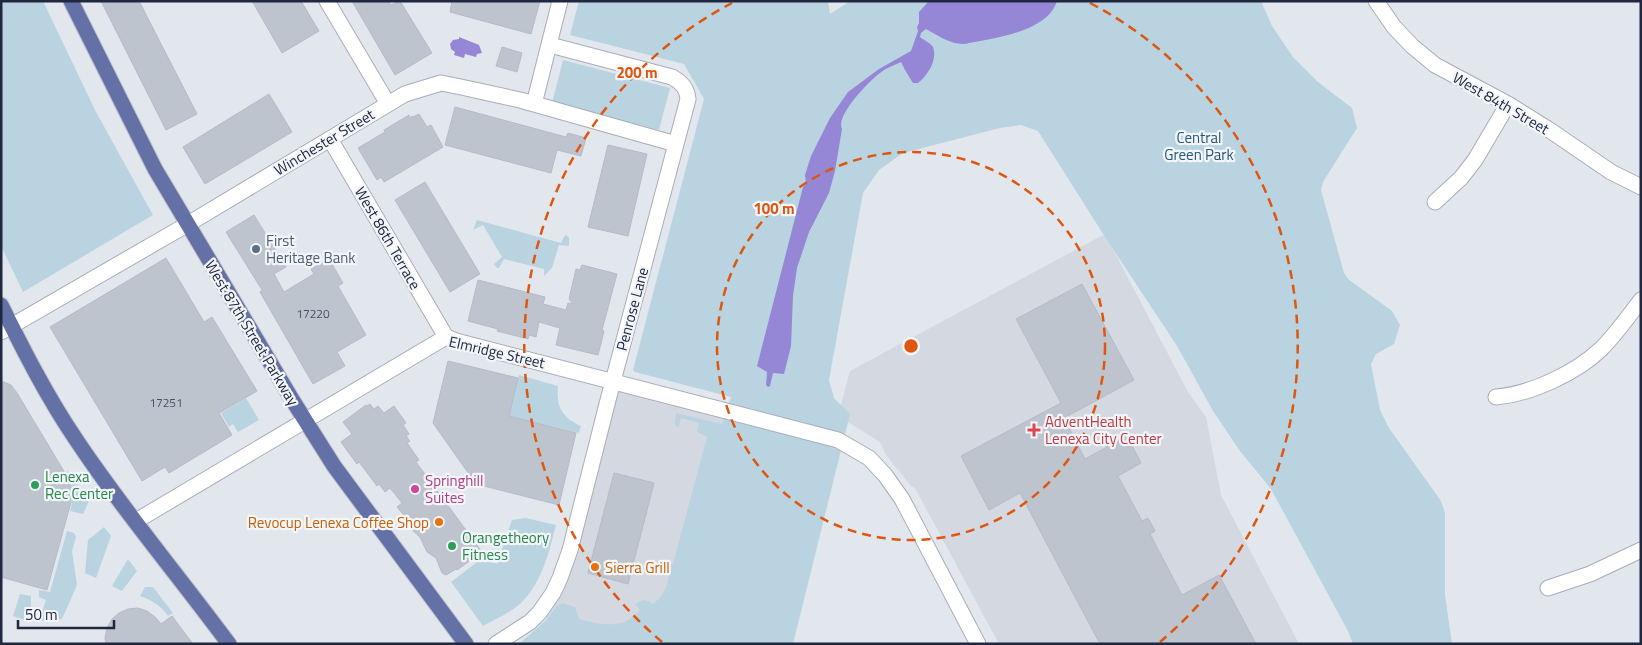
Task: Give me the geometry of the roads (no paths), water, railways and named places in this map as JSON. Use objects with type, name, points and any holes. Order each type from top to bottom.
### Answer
[{"type":"main road","name":"West 87th Street Parkway","points":[[71,1],[155,169],[305,421],[340,474],[466,644]]},
{"type":"main road","points":[[1,305],[6,329],[74,437],[108,486],[229,644]]},
{"type":"street","points":[[327,1],[388,104]]},
{"type":"street","points":[[534,104],[560,1]]},
{"type":"street","name":"West 84th Street","points":[[1379,2],[1394,27],[1412,46],[1435,65],[1508,104],[1611,172],[1641,187]]},
{"type":"street","name":"Penrose Lane","points":[[496,644],[530,622],[539,613],[553,593],[560,578],[572,543],[688,99],[687,91],[677,80],[672,78],[550,45]]},
{"type":"street","name":"Winchester Street","points":[[6,329],[188,224],[405,94],[440,84],[461,86],[534,104],[676,144]]},
{"type":"street","points":[[1436,202],[1461,178],[1475,160],[1508,104]]},
{"type":"street","name":"West 86th Terrace","points":[[330,139],[446,338]]},
{"type":"street","points":[[1496,397],[1512,396],[1536,388],[1583,363],[1600,350],[1613,336],[1641,300]]},
{"type":"street","name":"Elmridge Street","points":[[136,521],[446,338],[838,440],[869,458],[885,475],[902,499],[978,644]]},
{"type":"street","points":[[1548,588],[1590,574],[1641,550]]},
{"type":"place","name":"First Heritage Bank","points":[[256,249]]},
{"type":"place","name":"AdventHealth Lenexa City Center","points":[[1034,430]]},
{"type":"place","name":"Lenexa Rec Center","points":[[35,485]]},
{"type":"place","name":"Springhill Suites","points":[[415,489]]},
{"type":"place","name":"Revocup Lenexa Coffee Shop","points":[[439,522]]},
{"type":"place","name":"Orangetheory Fitness","points":[[452,546]]},
{"type":"place","name":"Sierra Grill","points":[[595,567]]},
{"type":"park label","name":"Central Green Park","points":[[1199,146]]}]
